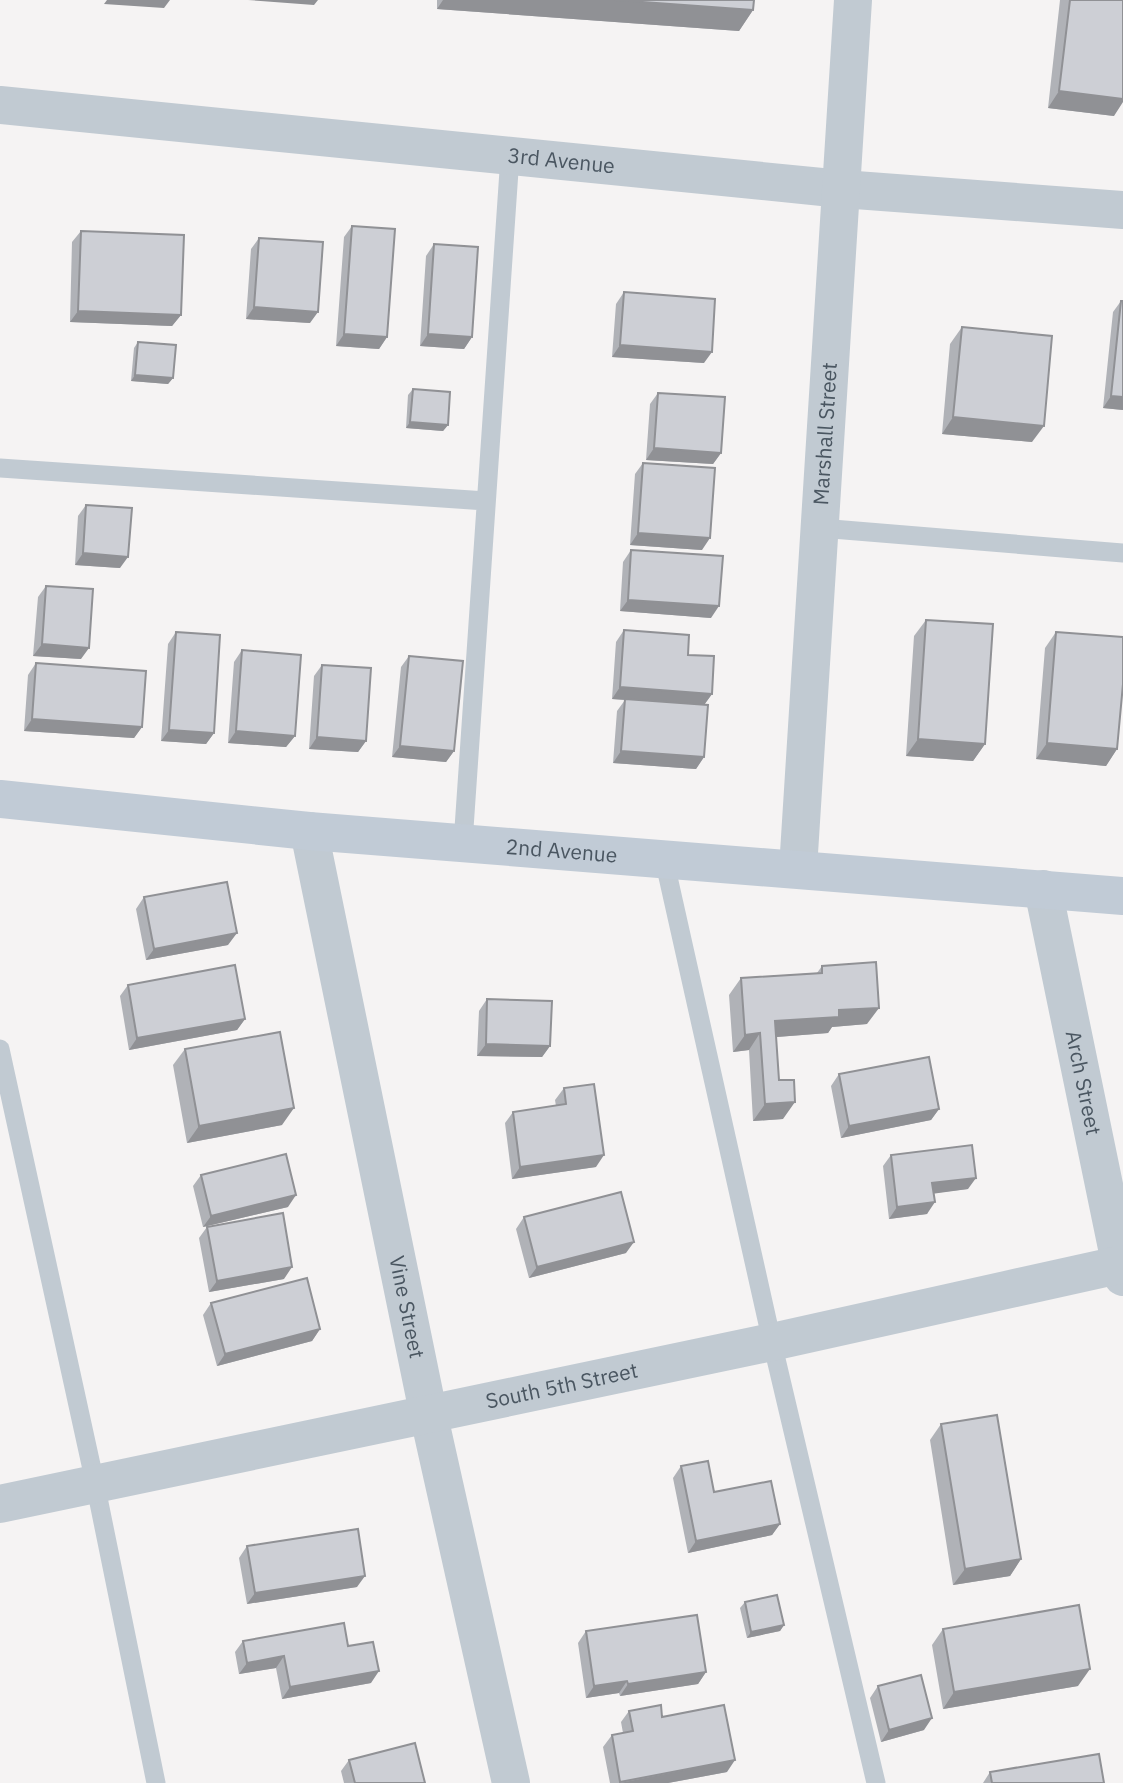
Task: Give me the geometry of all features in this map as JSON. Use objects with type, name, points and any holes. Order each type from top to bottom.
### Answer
[{"type":"street","name":"Marshall Street","points":[[798,869],[853,0]]},
{"type":"street","name":"3rd Avenue","points":[[0,105],[842,189],[1123,210]]},
{"type":"street","name":"2nd Avenue","points":[[0,799],[309,831],[1123,896]]},
{"type":"street","name":"Vine Street","points":[[309,831],[428,1412],[511,1783]]},
{"type":"street","name":"Arch Street","points":[[1044,889],[1122,1269]]},
{"type":"street","name":"South 5th Street","points":[[0,1504],[428,1412],[1122,1269]]},
{"type":"lane","points":[[463,843],[510,156]]},
{"type":"lane","points":[[0,467],[486,502]]},
{"type":"lane","points":[[820,528],[1123,553]]},
{"type":"lane","points":[[664,859],[772,1342],[876,1783]]},
{"type":"lane","points":[[0,1049],[95,1483],[156,1783]]},
{"type":"building","points":[[615,0],[754,0],[753,10]]},
{"type":"building","points":[[1070,0],[1123,0],[1123,99],[1059,91]]},
{"type":"building","points":[[352,226],[395,229],[387,337],[344,334]]},
{"type":"building","points":[[81,231],[184,235],[181,315],[78,311]]},
{"type":"building","points":[[259,238],[323,242],[318,312],[254,307]]},
{"type":"building","points":[[434,244],[478,247],[472,337],[428,334]]},
{"type":"building","points":[[624,292],[715,299],[712,352],[620,345]]},
{"type":"building","points":[[1123,301],[1123,397],[1111,396]]},
{"type":"building","points":[[962,327],[1052,336],[1044,426],[953,417]]},
{"type":"building","points":[[138,342],[176,345],[173,378],[135,375]]},
{"type":"building","points":[[413,389],[450,392],[448,425],[410,422]]},
{"type":"building","points":[[658,393],[725,397],[721,453],[654,448]]},
{"type":"building","points":[[643,463],[715,468],[710,538],[638,533]]},
{"type":"building","points":[[86,505],[132,508],[128,557],[83,553]]},
{"type":"building","points":[[631,550],[723,556],[719,606],[628,600]]},
{"type":"building","points":[[46,586],[93,589],[89,648],[42,644]]},
{"type":"building","points":[[926,620],[993,624],[985,744],[918,739]]},
{"type":"building","points":[[624,630],[689,635],[688,655],[714,656],[712,694],[620,687]]},
{"type":"building","points":[[176,632],[220,635],[214,733],[169,730]]},
{"type":"building","points":[[1056,632],[1123,637],[1123,684],[1117,749],[1047,743]]},
{"type":"building","points":[[242,650],[301,655],[295,736],[236,731]]},
{"type":"building","points":[[409,656],[463,661],[454,751],[400,746]]},
{"type":"building","points":[[36,663],[146,671],[142,727],[32,719]]},
{"type":"building","points":[[322,665],[371,668],[366,741],[317,737]]},
{"type":"building","points":[[625,699],[708,705],[704,757],[621,751]]},
{"type":"building","points":[[227,882],[237,933],[154,949],[144,897]]},
{"type":"building","points":[[876,962],[879,1008],[839,1010],[839,1017],[775,1021],[779,1080],[794,1080],[795,1102],[765,1104],[760,1033],[745,1035],[741,978],[822,973],[822,966]]},
{"type":"building","points":[[235,965],[245,1019],[137,1038],[128,985]]},
{"type":"building","points":[[487,999],[552,1001],[550,1046],[486,1044]]},
{"type":"building","points":[[280,1032],[294,1108],[199,1126],[185,1049]]},
{"type":"building","points":[[929,1057],[939,1109],[849,1126],[839,1074]]},
{"type":"building","points":[[594,1084],[604,1155],[520,1167],[513,1112],[566,1104],[564,1088]]},
{"type":"building","points":[[972,1145],[976,1178],[932,1183],[935,1202],[897,1207],[891,1155]]},
{"type":"building","points":[[286,1154],[296,1195],[211,1216],[201,1175]]},
{"type":"building","points":[[621,1192],[634,1242],[537,1267],[524,1217]]},
{"type":"building","points":[[283,1213],[292,1267],[217,1281],[207,1227]]},
{"type":"building","points":[[307,1278],[320,1329],[225,1354],[211,1303]]},
{"type":"building","points":[[997,1415],[1021,1559],[965,1569],[941,1424]]},
{"type":"building","points":[[708,1461],[714,1492],[771,1481],[780,1524],[696,1541],[681,1466]]},
{"type":"building","points":[[358,1529],[365,1576],[255,1593],[247,1546]]},
{"type":"building","points":[[777,1595],[784,1625],[751,1632],[745,1602]]},
{"type":"building","points":[[1079,1605],[1090,1669],[954,1692],[943,1629]]},
{"type":"building","points":[[697,1615],[706,1672],[628,1684],[627,1681],[594,1686],[586,1631]]},
{"type":"building","points":[[344,1623],[348,1646],[373,1642],[379,1671],[290,1687],[284,1656],[247,1663],[243,1641]]},
{"type":"building","points":[[921,1675],[932,1718],[889,1730],[878,1686]]},
{"type":"building","points":[[661,1705],[662,1717],[724,1705],[735,1760],[620,1782],[612,1735],[633,1731],[629,1711]]},
{"type":"building","points":[[415,1743],[425,1783],[355,1783],[349,1760]]},
{"type":"building","points":[[1099,1754],[1104,1783],[992,1783],[990,1772]]}]
